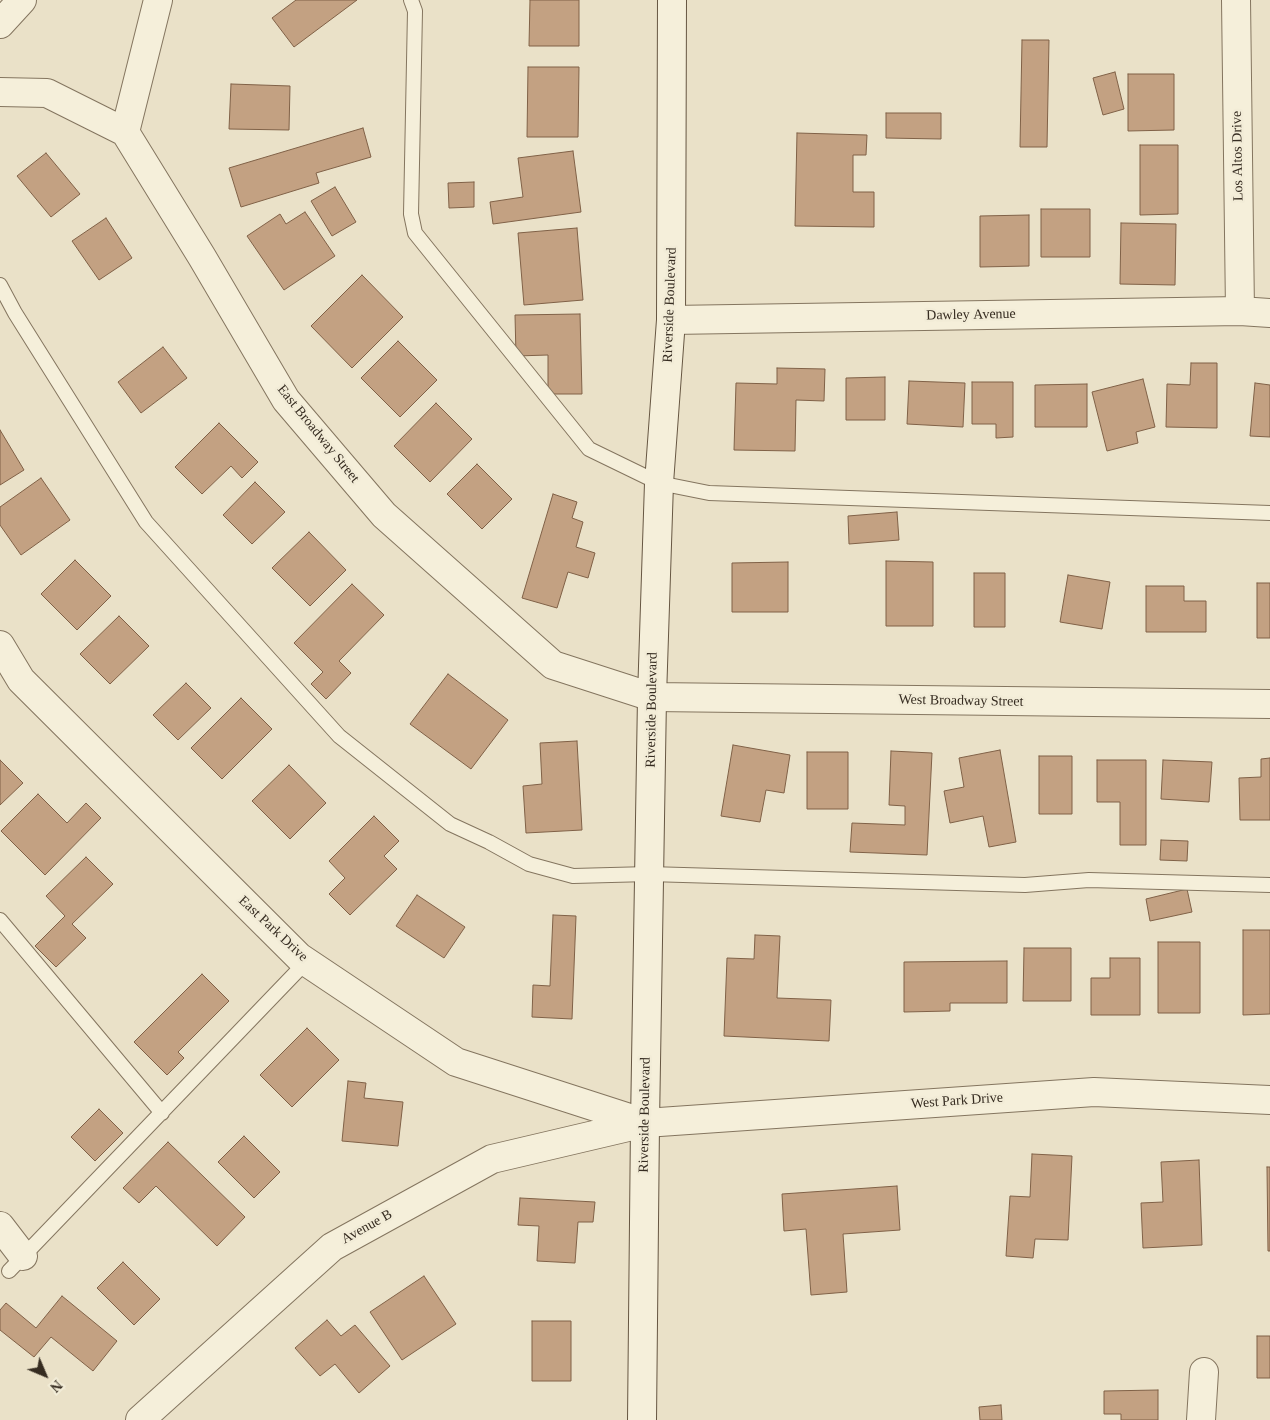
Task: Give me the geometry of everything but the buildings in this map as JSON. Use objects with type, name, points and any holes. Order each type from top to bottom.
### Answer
[{"type":"street","points":[[0,24],[22,0]]},
{"type":"street","points":[[0,92],[47,93],[125,132],[158,0]]},
{"type":"street","name":"Riverside Boulevard","points":[[642,1420],[644,1123],[652,697],[659,482],[671,320],[672,0]]},
{"type":"street","name":"Los Altos Drive","points":[[1236,0],[1240,311]]},
{"type":"street","name":"East Broadway Street","points":[[125,132],[202,257],[286,400],[384,515],[553,665],[652,697]]},
{"type":"street","name":"Dawley Avenue","points":[[671,320],[1240,311],[1270,313]]},
{"type":"street","name":"East Park Drive","points":[[0,646],[22,680],[299,957],[456,1062],[644,1123]]},
{"type":"street","name":"West Broadway Street","points":[[652,697],[1270,704]]},
{"type":"street","name":"West Park Drive","points":[[644,1123],[1094,1092],[1270,1100]]},
{"type":"street","name":"Avenue B","points":[[140,1420],[332,1247],[492,1159],[644,1123]]},
{"type":"street","points":[[0,1226],[16,1263]]},
{"type":"street","points":[[1201,1420],[1204,1372]]},
{"type":"lane","points":[[411,0],[414,11],[411,214],[415,233],[589,449],[659,482],[709,493],[1270,514]]},
{"type":"lane","points":[[0,285],[146,522],[339,736],[450,824],[489,842],[528,864],[573,876],[648,874],[1025,884],[1089,880],[1270,885]]},
{"type":"lane","points":[[0,920],[162,1113]]},
{"type":"lane","points":[[16,1263],[306,962]]}]
